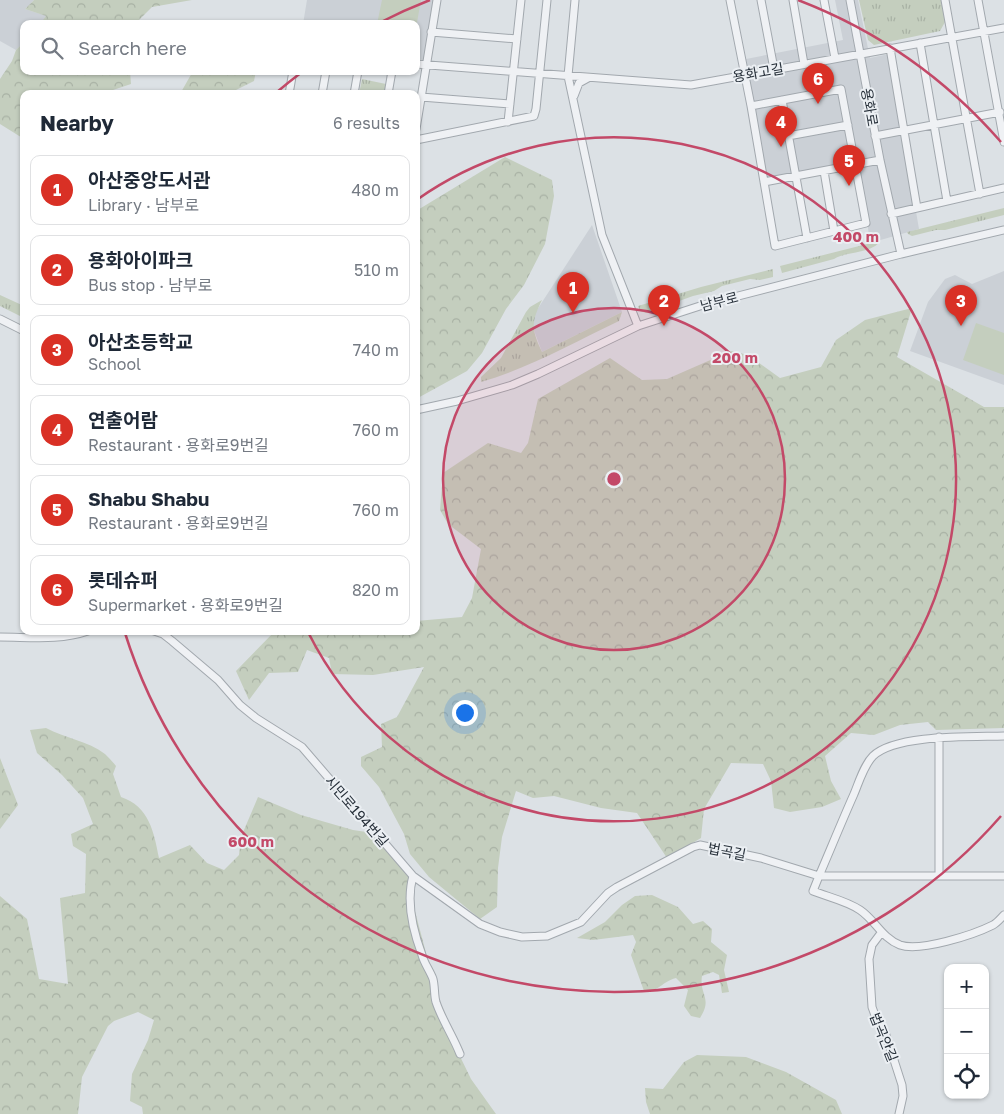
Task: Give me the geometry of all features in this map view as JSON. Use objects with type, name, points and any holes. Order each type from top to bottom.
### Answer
[{"type":"street","points":[[420,103],[437,0]]},
{"type":"street","points":[[508,122],[521,0],[515,0]]},
{"type":"street","points":[[420,139],[534,116],[547,0]]},
{"type":"street","points":[[575,0],[568,76],[602,235],[638,326]]},
{"type":"street","points":[[730,0],[751,106],[775,246],[866,223],[841,89],[751,106]]},
{"type":"street","points":[[761,0],[774,70]]},
{"type":"street","points":[[793,0],[804,64]]},
{"type":"street","points":[[824,0],[835,58]]},
{"type":"street","name":"용화로","points":[[850,0],[875,136],[900,254]]},
{"type":"street","points":[[945,0],[968,118],[980,194]]},
{"type":"street","points":[[978,0],[1004,142]]},
{"type":"street","name":"용화고길","points":[[420,65],[692,85],[1004,28]]},
{"type":"street","points":[[431,32],[516,39]]},
{"type":"street","points":[[920,43],[947,201]]},
{"type":"street","points":[[890,48],[917,208]]},
{"type":"street","points":[[290,90],[293,75]]},
{"type":"street","points":[[323,90],[325,75]]},
{"type":"street","points":[[355,90],[357,75]]},
{"type":"street","points":[[389,90],[391,75]]},
{"type":"street","points":[[573,99],[579,83],[592,78]]},
{"type":"street","points":[[421,97],[510,104]]},
{"type":"street","points":[[782,100],[807,238]]},
{"type":"street","points":[[875,136],[1000,112]]},
{"type":"street","points":[[788,136],[848,125]]},
{"type":"street","points":[[764,182],[880,160]]},
{"type":"street","points":[[824,171],[834,231]]},
{"type":"street","points":[[891,214],[1004,188]]},
{"type":"street","name":"남부로","points":[[420,409],[457,401],[512,385],[638,326],[703,305],[900,254],[1004,230]]},
{"type":"street","points":[[0,319],[20,329]]},
{"type":"street","points":[[0,637],[57,638],[77,635]]},
{"type":"street","name":"시민로194번길","points":[[164,635],[218,680],[240,705],[256,718],[302,746],[414,876]]},
{"type":"street","points":[[1004,736],[939,737],[890,746],[879,751],[871,758],[859,780],[813,891],[859,909],[873,921],[881,933],[899,944],[915,947],[947,941],[995,924],[1004,915]]},
{"type":"street","points":[[939,737],[939,876]]},
{"type":"street","name":"법곡길","points":[[414,876],[480,924],[500,932],[522,937],[547,936],[581,922],[617,886],[700,845],[761,858],[819,876],[1004,876]]},
{"type":"street","points":[[414,876],[411,884],[411,912],[415,932],[422,955],[433,980],[435,1000],[460,1054]]},
{"type":"street","name":"법곡안길","points":[[881,933],[872,945],[869,959],[872,1007],[876,1018],[885,1032],[902,1085],[903,1096],[899,1114]]},
{"type":"shaded area","points":[[0,0],[34,0],[25,9],[47,16],[44,20],[20,20],[20,46],[16,50],[0,41]]},
{"type":"shaded area","points":[[307,0],[435,0],[426,58],[423,60],[420,59],[420,20],[304,20]]},
{"type":"shaded area","points":[[835,0],[858,0],[870,58],[889,54],[919,229],[870,243],[859,160],[766,179],[746,59],[843,40]]},
{"type":"shaded area","points":[[592,225],[622,312],[542,352],[532,325],[535,313]]},
{"type":"shaded area","points":[[1004,271],[1004,385],[910,351],[928,302],[945,279],[955,275],[972,284]]},
{"type":"green space","points":[[34,0],[192,0],[152,7],[139,20],[43,20],[46,16],[25,9]]},
{"type":"green space","points":[[382,0],[421,0],[417,20],[378,20]]},
{"type":"green space","points":[[859,0],[941,0],[945,22],[940,31],[874,45],[868,40]]},
{"type":"green space","points":[[20,46],[20,75],[130,75],[131,84],[113,90],[20,90],[20,136],[0,124],[0,79],[12,61],[16,50]]},
{"type":"green space","points":[[191,75],[255,75],[254,81],[236,90],[182,90]]},
{"type":"green space","points":[[362,79],[386,84],[385,90],[360,90]]},
{"type":"green space","points":[[505,157],[552,180],[554,196],[545,244],[524,285],[506,309],[482,353],[467,371],[420,397],[420,209]]},
{"type":"green space","points":[[1004,208],[1004,215],[945,230],[936,230],[912,236],[907,232]]},
{"type":"green space","points":[[879,241],[874,247],[863,251],[782,273],[780,266]]},
{"type":"green space","points":[[773,269],[773,277],[760,280],[750,279],[722,286],[714,291],[693,296],[646,313],[640,311],[638,306],[701,287]]},
{"type":"green space","points":[[0,295],[20,304],[20,316],[0,306]]},
{"type":"green space","points":[[542,300],[534,320],[534,331],[542,352],[622,312],[619,321],[534,362],[481,382],[481,377],[501,358],[526,312],[530,307]]},
{"type":"green space","points":[[912,308],[897,357],[984,407],[1004,407],[1004,728],[936,730],[928,722],[900,725],[874,735],[851,733],[825,756],[831,781],[841,799],[822,807],[790,812],[774,808],[771,781],[763,764],[731,763],[704,809],[701,838],[667,858],[637,813],[601,808],[554,796],[533,798],[516,791],[502,837],[498,868],[497,907],[480,919],[429,877],[410,854],[404,834],[379,787],[361,766],[361,757],[382,747],[381,724],[397,717],[424,667],[373,675],[332,674],[329,658],[307,650],[298,672],[269,673],[249,700],[236,671],[271,635],[420,635],[420,621],[462,617],[472,598],[481,549],[448,524],[440,510],[443,473],[488,443],[521,453],[528,443],[538,399],[610,358],[642,380],[667,379],[731,351],[748,355],[780,378],[821,367],[836,340],[865,320]]},
{"type":"green space","points":[[976,323],[1004,333],[1004,375],[963,360]]},
{"type":"green space","points":[[46,728],[91,746],[105,754],[114,763],[116,766],[113,774],[121,797],[138,807],[149,821],[159,858],[190,845],[207,863],[224,870],[239,855],[241,837],[258,797],[301,815],[353,830],[373,833],[412,873],[412,900],[438,998],[454,1044],[471,1079],[496,1114],[143,1114],[142,1107],[130,1101],[132,1074],[148,1040],[154,1020],[138,1012],[114,1021],[108,1026],[82,1077],[78,1114],[0,1114],[0,896],[27,919],[39,979],[68,984],[60,898],[85,893],[86,854],[73,846],[71,834],[93,824],[83,798],[62,775],[37,753],[30,730]]},
{"type":"green space","points":[[0,758],[18,805],[0,829]]},
{"type":"green space","points":[[652,895],[678,907],[693,924],[703,921],[712,929],[711,942],[727,955],[724,970],[729,992],[722,993],[719,975],[713,972],[702,976],[702,988],[706,1001],[700,1018],[691,1016],[684,1006],[688,990],[676,978],[654,990],[644,991],[631,955],[636,942],[633,935],[593,940],[577,938],[605,922],[622,905],[635,896]]},
{"type":"green space","points":[[697,1055],[746,1057],[786,1072],[836,1100],[842,1114],[650,1114],[646,1102],[645,1088],[663,1089],[684,1062]]},
{"type":"place","name":"롯데슈퍼","points":[[818,104]]},
{"type":"place","name":"연출어람","points":[[781,147]]},
{"type":"place","name":"Shabu Shabu","points":[[849,186]]},
{"type":"place","name":"아산중앙도서관","points":[[573,313]]},
{"type":"place","name":"용화아이파크","points":[[664,326]]},
{"type":"place","name":"아산초등학교","points":[[961,326]]}]
